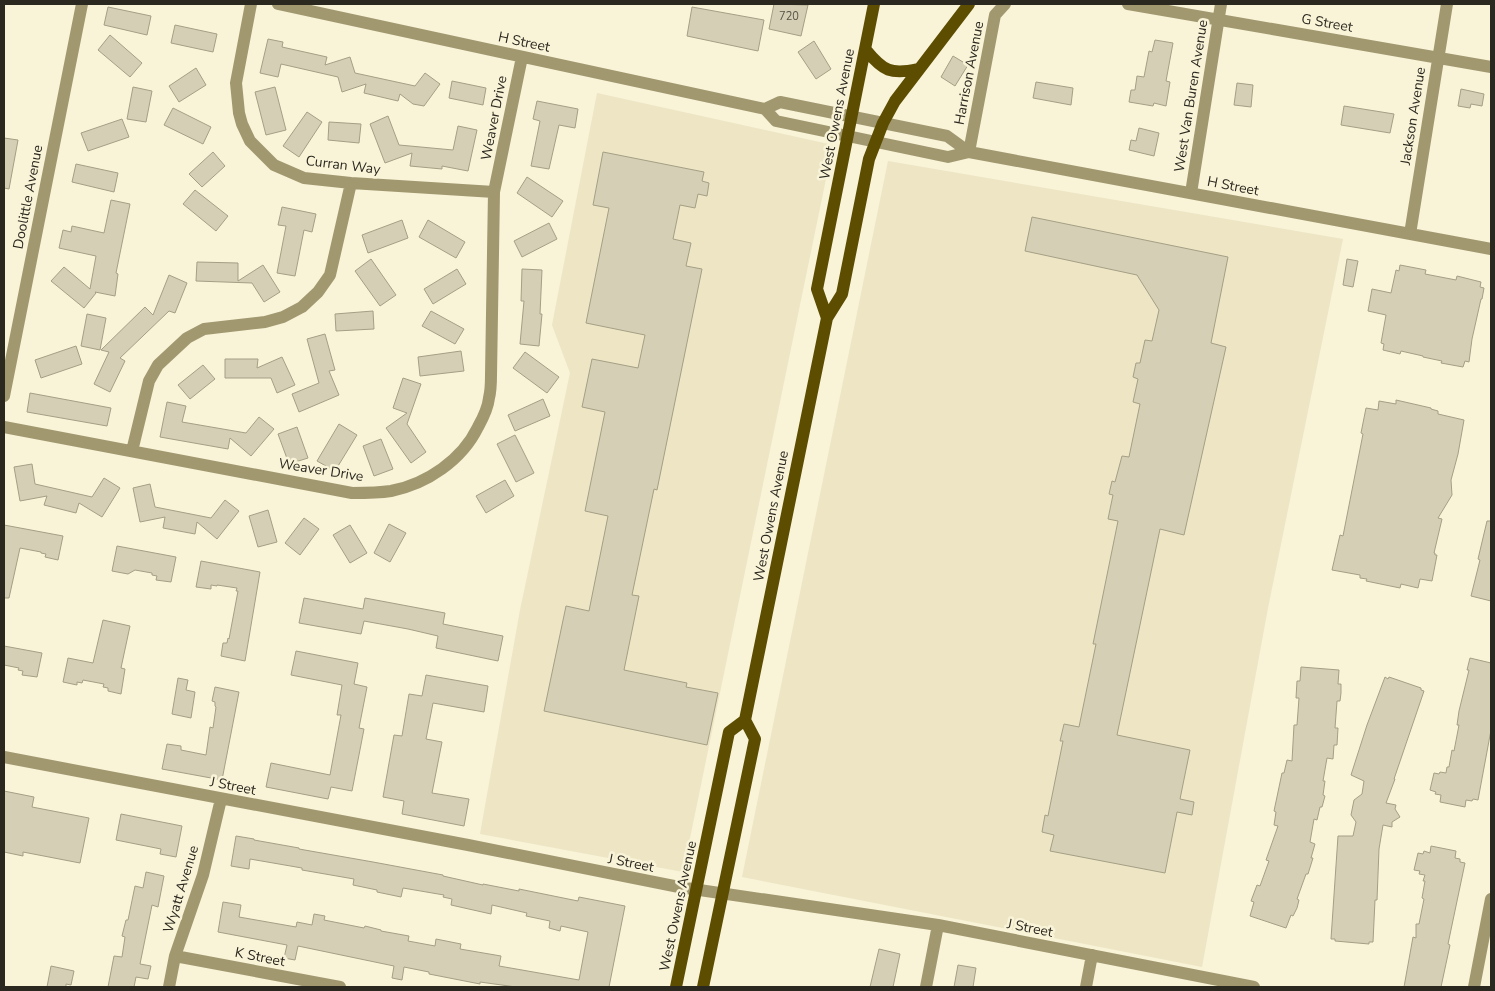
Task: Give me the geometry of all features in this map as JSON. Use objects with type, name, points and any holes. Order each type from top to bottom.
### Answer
[{"type":"main road","name":"West Owens Avenue","points":[[827,318],[817,289],[874,4]]},
{"type":"main road","name":"Harrison Avenue","points":[[876,142],[883,123],[895,101],[918,68],[969,4]]},
{"type":"main road","points":[[866,50],[876,64],[887,70],[902,72],[918,68]]},
{"type":"main road","name":"West Owens Avenue","points":[[676,987],[729,732],[745,720],[827,318],[842,294],[870,159],[876,142]]},
{"type":"main road","points":[[703,987],[755,739],[745,720]]},
{"type":"street","name":"Doolittle Avenue","points":[[4,396],[82,4]]},
{"type":"street","name":"Curran Way","points":[[251,4],[236,83],[242,124],[250,141],[274,165],[304,178],[351,183],[494,192]]},
{"type":"street","name":"H Street","points":[[278,4],[764,109],[776,121],[948,157],[969,152],[1491,249]]},
{"type":"street","name":"Harrison Avenue","points":[[969,152],[995,15],[1005,4]]},
{"type":"street","name":"G Street","points":[[1128,4],[1491,67]]},
{"type":"street","name":"West Van Buren Avenue","points":[[1190,193],[1222,4]]},
{"type":"street","name":"Jackson Avenue","points":[[1410,234],[1446,4]]},
{"type":"street","name":"Weaver Drive","points":[[4,427],[352,493],[373,493],[405,487],[430,476],[444,467],[472,439],[489,399],[492,375],[494,192],[522,57]]},
{"type":"street","name":"H Street","points":[[764,109],[780,102],[853,116],[947,136],[969,152]]},
{"type":"street","points":[[132,451],[149,381],[158,364],[186,338],[204,329],[265,322],[283,317],[302,307],[318,292],[330,275],[351,183]]},
{"type":"street","name":"J Street","points":[[4,757],[697,890],[938,925],[1254,987]]},
{"type":"street","name":"Wyatt Avenue","points":[[169,987],[175,956],[203,875],[221,799]]},
{"type":"street","points":[[1474,987],[1491,899]]},
{"type":"street","points":[[926,987],[938,925]]},
{"type":"street","points":[[1086,987],[1092,955]]},
{"type":"street","name":"K Street","points":[[175,956],[333,987]]},
{"type":"shaded area","points":[[597,93],[833,145],[683,872],[480,834],[520,610],[570,373],[552,325]]},
{"type":"shaded area","points":[[888,161],[1343,239],[1268,608],[1202,967],[742,877]]},
{"type":"building","points":[[774,4],[808,5],[801,36],[769,29]]},
{"type":"building","points":[[108,7],[151,16],[147,35],[104,25]]},
{"type":"building","points":[[692,7],[764,20],[758,51],[687,36]]},
{"type":"building","points":[[175,25],[217,34],[213,52],[171,43]]},
{"type":"building","points":[[110,35],[142,63],[130,77],[98,50]]},
{"type":"building","points":[[268,39],[283,42],[282,47],[327,57],[325,65],[350,57],[355,73],[415,86],[425,73],[440,84],[424,106],[413,104],[400,94],[398,101],[364,93],[366,84],[342,92],[338,77],[281,64],[278,77],[260,73]]},
{"type":"building","points":[[1155,40],[1173,43],[1166,81],[1170,82],[1166,106],[1154,103],[1153,106],[1129,102],[1131,90],[1135,90],[1137,76],[1144,77],[1149,51],[1152,52]]},
{"type":"building","points":[[814,41],[831,69],[816,79],[798,52]]},
{"type":"building","points":[[953,56],[968,65],[955,86],[941,77]]},
{"type":"building","points":[[196,68],[206,85],[179,102],[169,86]]},
{"type":"building","points":[[452,81],[486,88],[483,105],[449,98]]},
{"type":"building","points":[[1036,82],[1073,88],[1071,105],[1033,98]]},
{"type":"building","points":[[1237,83],[1253,85],[1251,107],[1234,105]]},
{"type":"building","points":[[133,87],[152,91],[146,122],[127,119]]},
{"type":"building","points":[[275,87],[286,130],[266,135],[255,92]]},
{"type":"building","points":[[1461,89],[1484,94],[1482,106],[1471,104],[1470,108],[1458,106]]},
{"type":"building","points":[[537,101],[578,109],[575,128],[559,125],[549,169],[531,166],[540,121],[533,119]]},
{"type":"building","points":[[1344,106],[1394,114],[1390,133],[1341,125]]},
{"type":"building","points":[[173,108],[211,127],[203,144],[164,125]]},
{"type":"building","points":[[307,112],[322,122],[299,157],[283,146]]},
{"type":"building","points":[[388,116],[399,145],[453,150],[458,126],[477,130],[468,171],[442,166],[442,169],[410,166],[412,153],[385,163],[370,124]]},
{"type":"building","points":[[122,119],[129,137],[88,151],[81,133]]},
{"type":"building","points":[[329,122],[361,124],[359,143],[328,140]]},
{"type":"building","points":[[1139,128],[1159,133],[1154,156],[1129,150],[1131,140],[1136,141]]},
{"type":"building","points":[[4,138],[18,140],[9,189],[4,188]]},
{"type":"building","points":[[213,152],[225,166],[202,187],[189,174]]},
{"type":"building","points":[[603,152],[704,172],[702,181],[709,183],[707,196],[698,194],[695,208],[680,205],[673,239],[691,243],[686,266],[702,269],[657,490],[654,489],[632,595],[639,596],[624,670],[687,683],[686,687],[718,693],[707,745],[544,711],[566,606],[589,611],[608,516],[585,511],[605,412],[582,407],[592,359],[638,368],[645,335],[586,323],[609,208],[593,205]]},
{"type":"building","points":[[76,164],[118,173],[114,192],[72,182]]},
{"type":"building","points":[[527,177],[563,201],[552,217],[517,193]]},
{"type":"building","points":[[195,190],[228,216],[216,231],[183,204]]},
{"type":"building","points":[[111,200],[130,204],[116,273],[118,274],[115,296],[95,292],[84,308],[51,281],[64,267],[90,289],[96,256],[59,248],[63,230],[71,232],[72,226],[104,233]]},
{"type":"building","points":[[282,207],[316,214],[312,232],[304,230],[295,276],[277,273],[286,226],[278,225]]},
{"type":"building","points":[[1032,217],[1228,257],[1211,343],[1226,347],[1184,535],[1160,529],[1117,735],[1190,750],[1180,799],[1194,802],[1192,815],[1177,812],[1165,873],[1050,851],[1054,835],[1042,832],[1045,815],[1048,816],[1063,741],[1060,741],[1064,724],[1079,727],[1096,644],[1093,644],[1118,521],[1108,519],[1113,495],[1109,494],[1112,481],[1115,482],[1122,456],[1129,457],[1140,404],[1133,402],[1138,379],[1133,377],[1136,363],[1140,363],[1145,340],[1152,341],[1159,310],[1137,275],[1025,251]]},
{"type":"building","points":[[402,220],[408,238],[368,253],[362,235]]},
{"type":"building","points":[[428,220],[465,242],[456,258],[419,237]]},
{"type":"building","points":[[549,223],[557,239],[522,257],[514,241]]},
{"type":"building","points":[[371,259],[396,295],[380,306],[355,271]]},
{"type":"building","points":[[1347,259],[1358,261],[1353,287],[1343,285]]},
{"type":"building","points":[[197,262],[238,263],[238,281],[263,265],[280,292],[264,302],[252,283],[196,281]]},
{"type":"building","points":[[1400,265],[1426,270],[1425,274],[1456,280],[1457,276],[1481,282],[1480,287],[1484,288],[1472,339],[1469,362],[1465,361],[1463,367],[1441,363],[1442,361],[1401,351],[1400,354],[1383,350],[1384,344],[1381,343],[1386,315],[1368,311],[1372,289],[1391,293],[1396,270],[1399,271]]},
{"type":"building","points":[[457,269],[466,284],[433,304],[424,289]]},
{"type":"building","points":[[522,269],[542,270],[540,314],[542,314],[539,346],[520,344],[524,301],[521,301]]},
{"type":"building","points":[[169,275],[187,283],[175,313],[169,311],[120,358],[125,361],[110,392],[94,384],[109,352],[101,350],[145,307],[153,315]]},
{"type":"building","points":[[373,311],[374,329],[336,331],[335,314]]},
{"type":"building","points":[[431,311],[464,329],[455,344],[422,326]]},
{"type":"building","points":[[87,314],[106,318],[100,350],[81,346]]},
{"type":"building","points":[[325,334],[335,370],[329,371],[339,395],[299,412],[292,394],[319,383],[307,339]]},
{"type":"building","points":[[76,346],[82,364],[41,378],[35,360]]},
{"type":"building","points":[[461,351],[464,371],[420,376],[418,357]]},
{"type":"building","points":[[525,352],[559,377],[547,393],[513,368]]},
{"type":"building","points":[[282,357],[295,385],[277,393],[271,378],[225,378],[225,359],[258,359],[257,368]]},
{"type":"building","points":[[203,365],[215,379],[190,399],[178,385]]},
{"type":"building","points":[[403,378],[421,384],[407,424],[426,452],[411,463],[386,428],[407,413],[393,408]]},
{"type":"building","points":[[30,393],[111,408],[107,426],[27,412]]},
{"type":"building","points":[[543,399],[550,416],[515,431],[508,415]]},
{"type":"building","points":[[1396,400],[1431,408],[1438,411],[1438,414],[1464,420],[1451,480],[1452,495],[1438,518],[1442,519],[1434,553],[1437,555],[1432,581],[1420,579],[1418,588],[1401,584],[1400,588],[1366,581],[1367,579],[1360,578],[1360,575],[1332,570],[1340,535],[1343,536],[1363,434],[1361,433],[1366,408],[1378,410],[1379,401],[1396,404]]},
{"type":"building","points":[[167,402],[186,406],[182,422],[246,433],[259,417],[274,429],[251,456],[230,438],[228,449],[160,437]]},
{"type":"building","points":[[339,424],[357,435],[335,471],[317,461]]},
{"type":"building","points":[[297,427],[308,458],[289,464],[278,434]]},
{"type":"building","points":[[515,435],[534,473],[516,482],[497,444]]},
{"type":"building","points":[[381,439],[393,469],[374,476],[363,446]]},
{"type":"building","points":[[32,464],[35,484],[92,497],[104,478],[120,488],[102,517],[79,503],[76,513],[44,505],[47,496],[20,501],[14,467]]},
{"type":"building","points":[[505,480],[514,496],[486,513],[476,496]]},
{"type":"building","points":[[150,484],[155,507],[211,518],[225,500],[239,511],[217,539],[197,522],[195,534],[163,528],[165,517],[140,522],[133,488]]},
{"type":"building","points":[[268,510],[277,542],[258,547],[249,516]]},
{"type":"building","points":[[304,518],[319,529],[300,555],[285,543]]},
{"type":"building","points":[[1487,521],[1491,521],[1491,601],[1471,596]]},
{"type":"building","points":[[389,524],[406,533],[390,562],[374,553]]},
{"type":"building","points":[[4,525],[63,536],[58,560],[45,557],[46,554],[41,552],[20,548],[9,598],[4,598]]},
{"type":"building","points":[[350,525],[367,553],[350,563],[333,535]]},
{"type":"building","points":[[117,546],[176,557],[171,582],[156,580],[157,576],[152,575],[152,573],[135,570],[128,574],[112,571]]},
{"type":"building","points":[[201,561],[260,572],[245,661],[221,656],[223,643],[227,643],[229,639],[237,588],[217,585],[211,585],[211,589],[196,587]]},
{"type":"building","points":[[304,598],[363,609],[365,598],[445,613],[443,624],[503,636],[498,661],[436,648],[438,636],[408,629],[364,621],[361,634],[299,623]]},
{"type":"building","points":[[103,620],[130,626],[121,668],[125,669],[121,694],[108,691],[108,688],[103,687],[104,684],[83,680],[82,683],[77,682],[77,685],[63,682],[68,658],[93,663]]},
{"type":"building","points":[[4,646],[42,653],[37,677],[22,675],[23,671],[18,670],[19,668],[4,665]]},
{"type":"building","points":[[296,651],[358,663],[354,684],[367,687],[359,728],[364,729],[352,791],[331,787],[328,799],[266,787],[271,763],[330,775],[341,715],[337,715],[342,685],[291,675]]},
{"type":"building","points":[[1470,658],[1491,663],[1491,730],[1478,800],[1466,800],[1465,807],[1440,802],[1441,795],[1435,794],[1436,792],[1430,790],[1434,773],[1446,773],[1452,750],[1454,751],[1459,725],[1457,725],[1459,711]]},
{"type":"building","points":[[1301,667],[1339,670],[1338,684],[1341,684],[1341,693],[1340,701],[1337,701],[1335,728],[1338,728],[1337,745],[1334,745],[1333,759],[1327,758],[1323,781],[1325,781],[1323,795],[1325,796],[1317,820],[1314,819],[1310,842],[1315,844],[1311,858],[1313,858],[1297,899],[1299,900],[1297,908],[1293,916],[1291,915],[1286,928],[1250,916],[1254,902],[1251,901],[1257,885],[1260,886],[1269,861],[1266,860],[1278,826],[1274,825],[1276,812],[1274,811],[1282,773],[1284,773],[1287,760],[1292,761],[1294,725],[1297,725],[1299,698],[1296,698],[1297,681],[1300,681]]},
{"type":"building","points":[[426,675],[488,686],[484,712],[433,703],[426,739],[442,742],[432,793],[469,799],[464,826],[402,814],[404,801],[383,797],[394,735],[402,736],[409,694],[422,696]]},
{"type":"building","points":[[1385,677],[1421,688],[1424,691],[1386,803],[1396,805],[1395,809],[1400,817],[1392,822],[1392,827],[1383,825],[1379,849],[1373,942],[1369,942],[1369,944],[1335,941],[1335,939],[1331,939],[1338,836],[1353,836],[1356,822],[1351,815],[1354,800],[1362,794],[1364,781],[1351,775]]},
{"type":"building","points":[[178,678],[188,680],[186,690],[195,692],[191,718],[172,714]]},
{"type":"building","points":[[215,687],[239,692],[222,780],[162,769],[167,744],[181,746],[181,750],[206,755],[210,727],[213,728],[216,707],[215,702],[212,701]]},
{"type":"building","points":[[4,791],[34,797],[32,807],[89,818],[80,863],[23,852],[23,856],[4,852]]},
{"type":"building","points":[[121,814],[182,826],[176,857],[160,854],[161,849],[116,840]]},
{"type":"building","points":[[236,836],[443,875],[483,885],[519,891],[519,889],[578,901],[579,897],[625,906],[609,987],[516,987],[480,982],[480,984],[404,967],[402,980],[392,978],[394,966],[298,946],[295,960],[284,958],[287,945],[218,932],[223,902],[241,905],[239,917],[296,927],[297,922],[312,925],[314,914],[325,916],[324,920],[364,928],[365,926],[409,936],[408,941],[435,946],[436,939],[461,944],[460,949],[501,956],[499,966],[579,980],[588,932],[561,926],[560,931],[549,928],[550,921],[526,916],[527,913],[492,905],[491,914],[451,905],[452,899],[443,897],[444,895],[403,888],[401,897],[377,892],[377,890],[353,885],[354,879],[302,870],[302,868],[250,859],[249,869],[231,866]]},
{"type":"building","points":[[1431,846],[1456,851],[1455,858],[1465,863],[1448,944],[1450,945],[1441,987],[1404,987],[1413,937],[1416,938],[1416,924],[1419,924],[1424,899],[1422,898],[1425,875],[1419,874],[1420,871],[1414,870],[1418,853],[1423,854],[1424,851],[1430,853]]},
{"type":"building","points":[[146,872],[164,876],[158,907],[152,905],[140,964],[151,966],[148,979],[136,977],[134,987],[108,987],[114,956],[122,957],[125,937],[122,936],[126,920],[128,920],[135,886],[143,888]]},
{"type":"building","points":[[879,949],[900,954],[893,987],[870,987]]},
{"type":"building","points":[[958,965],[976,968],[973,987],[954,987]]},
{"type":"building","points":[[51,966],[74,971],[71,985],[66,984],[66,987],[47,987]]}]
